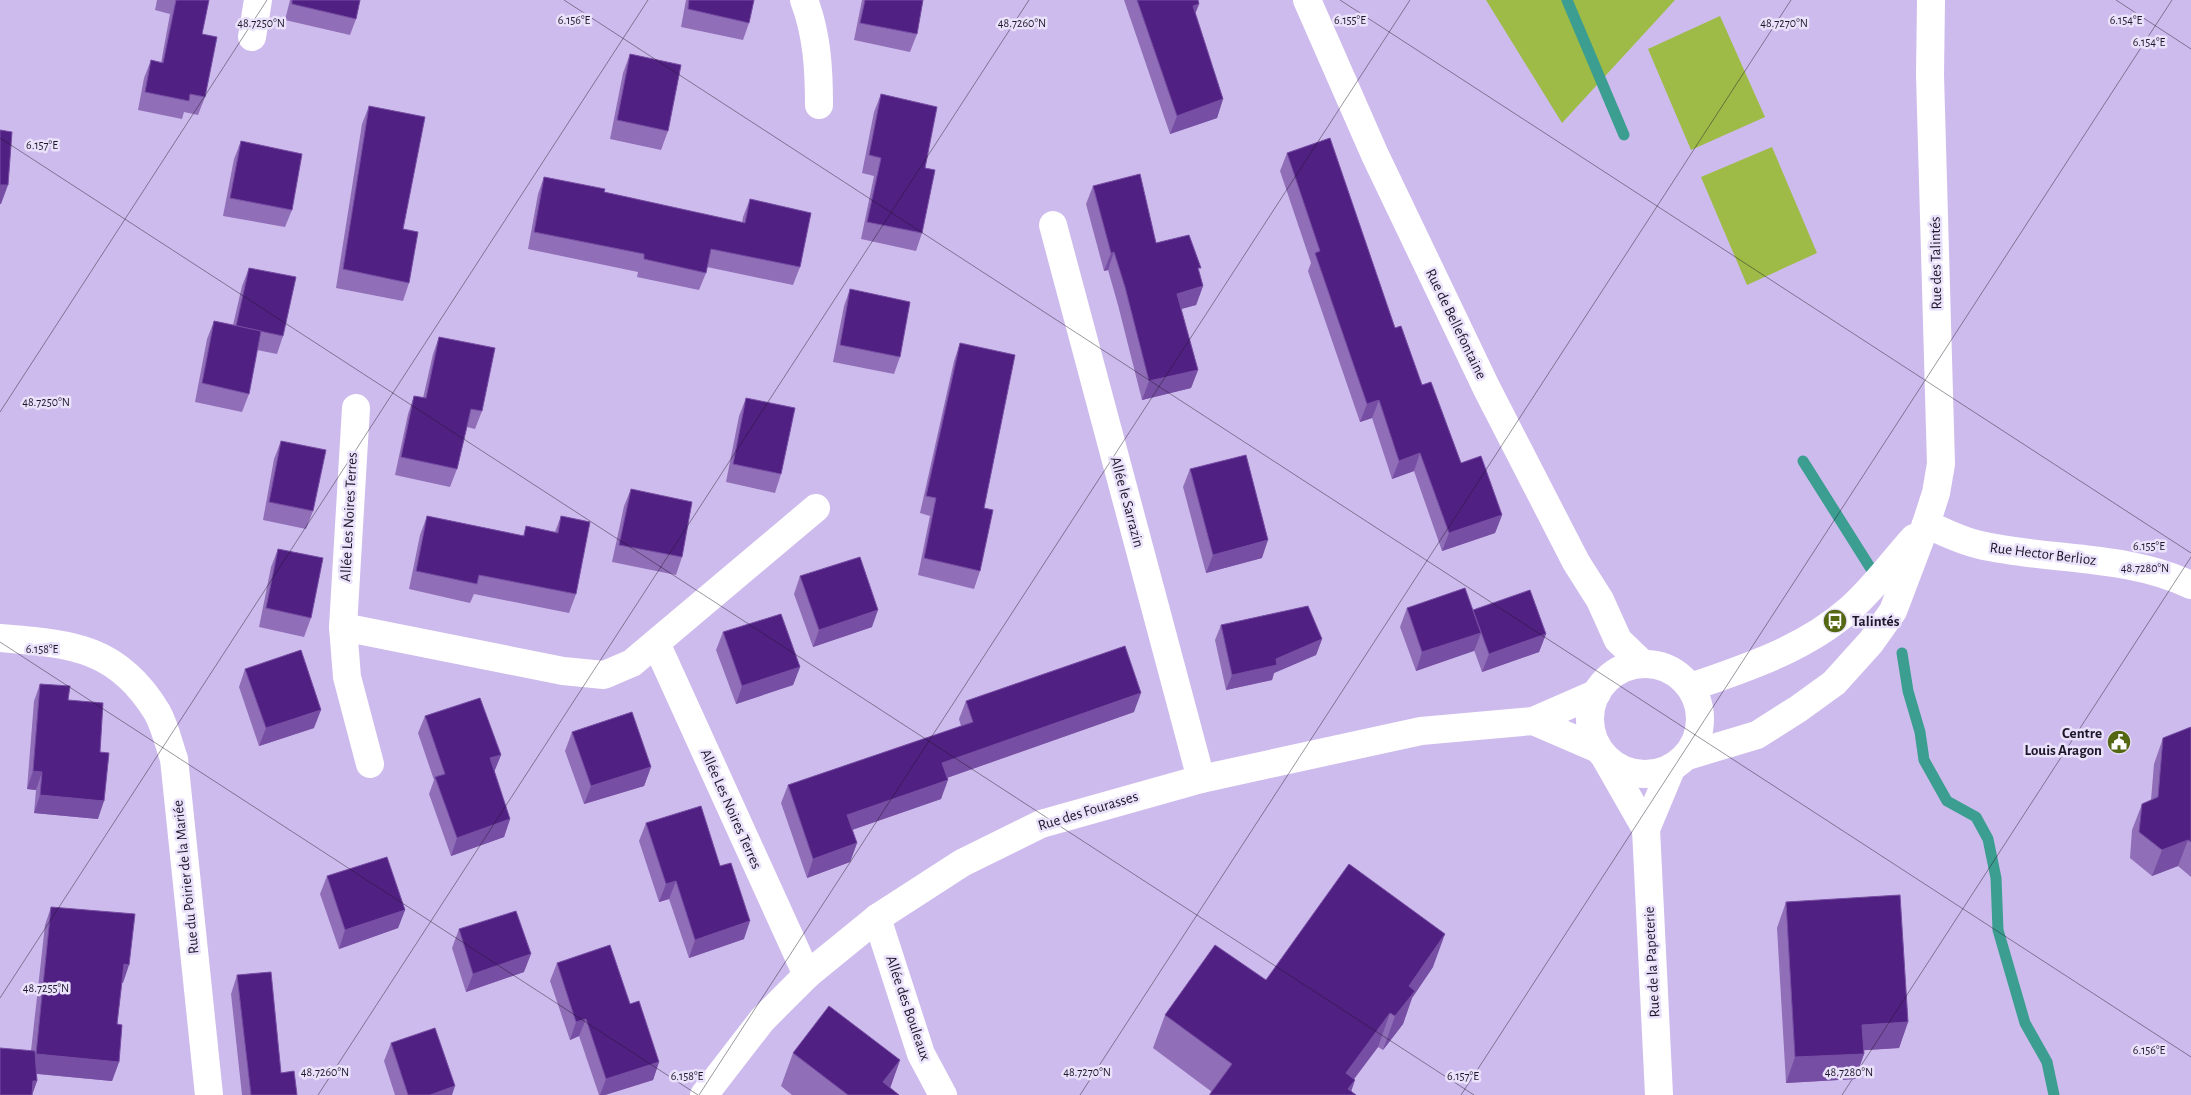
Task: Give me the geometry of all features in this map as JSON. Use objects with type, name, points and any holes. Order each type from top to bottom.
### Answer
[{"type":"street","points":[[252,37],[258,0]]},
{"type":"street","points":[[804,0],[810,16],[819,65],[819,105]]},
{"type":"street","name":"Rue de Bellefontaine","points":[[1307,0],[1375,155],[1475,364],[1576,562],[1600,600],[1618,640],[1643,664]]},
{"type":"street","name":"Rue des Talintés","points":[[1679,762],[1757,735],[1834,683],[1871,642],[1892,611],[1926,524],[1936,493],[1941,464],[1930,75],[1931,0]]},
{"type":"street","name":"Allée le Sarrazin","points":[[1053,226],[1201,779]]},
{"type":"street","name":"Allée Les Noires Terres","points":[[356,408],[343,627],[347,677],[370,764]]},
{"type":"street","points":[[343,627],[563,671],[604,674],[632,663],[816,508]]},
{"type":"street","name":"Rue des Talintés","points":[[1690,688],[1770,660],[1835,621],[1868,590],[1926,524]]},
{"type":"street","name":"Rue Hector Berlioz","points":[[1926,524],[1980,545],[2116,563],[2174,577],[2191,585]]},
{"type":"street","name":"Rue du Poirier de la Mariée","points":[[0,638],[50,643],[90,651],[126,673],[158,713],[174,759],[210,1095]]},
{"type":"street","points":[[1602,754],[1592,736],[1590,721],[1618,640]]},
{"type":"street","name":"Allée Les Noires Terres","points":[[656,643],[806,975]]},
{"type":"street","points":[[1643,664],[1661,667],[1678,674],[1690,688],[1698,704],[1701,722],[1696,740],[1679,762],[1654,774],[1637,774],[1620,769],[1602,754],[1533,721],[1601,687],[1629,666],[1643,664]]},
{"type":"street","name":"Rue des Fourasses","points":[[704,1095],[762,1020],[806,975],[877,918],[962,863],[1041,824],[1201,779],[1421,731],[1533,721]]},
{"type":"street","name":"Rue de la Papeterie","points":[[1602,754],[1646,829],[1659,1095]]},
{"type":"street","name":"Rue de la Papeterie","points":[[1646,829],[1679,762]]},
{"type":"street","name":"Allée des Bouleaux","points":[[877,918],[921,1054],[943,1095]]},
{"type":"green space","points":[[1486,0],[1675,0],[1562,123]]},
{"type":"green space","points":[[1720,16],[1765,117],[1691,150],[1648,49]]},
{"type":"green space","points":[[1772,147],[1817,253],[1747,285],[1701,177]]},
{"type":"building","points":[[176,0],[209,0],[202,34],[217,37],[205,97],[190,94],[189,101],[145,92],[151,60],[163,63]]},
{"type":"building","points":[[292,0],[360,0],[356,19],[292,4]]},
{"type":"building","points":[[689,0],[754,0],[749,23],[688,9]]},
{"type":"building","points":[[865,0],[923,0],[917,34],[860,23]]},
{"type":"building","points":[[1137,0],[1198,0],[1199,4],[1193,6],[1223,99],[1177,116]]},
{"type":"building","points":[[630,54],[681,65],[668,131],[617,120]]},
{"type":"building","points":[[881,94],[937,107],[925,168],[935,170],[922,233],[867,222],[881,158],[869,155]]},
{"type":"building","points":[[369,106],[425,117],[403,229],[418,232],[409,283],[343,269]]},
{"type":"building","points":[[0,130],[12,132],[8,185],[0,185]]},
{"type":"building","points":[[1330,138],[1395,328],[1401,326],[1422,385],[1431,382],[1461,463],[1481,456],[1502,515],[1449,533],[1420,453],[1399,461],[1379,400],[1367,404],[1315,253],[1320,251],[1287,153]]},
{"type":"building","points":[[241,141],[302,154],[292,210],[230,198]]},
{"type":"building","points":[[1140,174],[1156,243],[1189,235],[1201,268],[1198,268],[1203,286],[1177,294],[1198,370],[1149,381],[1125,287],[1114,252],[1111,253],[1093,186]]},
{"type":"building","points":[[544,177],[605,189],[604,192],[745,223],[750,199],[811,213],[800,267],[711,249],[706,273],[644,259],[644,254],[534,232]]},
{"type":"building","points":[[249,268],[296,277],[283,336],[236,326]]},
{"type":"building","points":[[850,289],[910,302],[900,357],[840,345]]},
{"type":"building","points":[[214,321],[261,331],[249,394],[202,383]]},
{"type":"building","points":[[439,337],[495,348],[482,411],[471,409],[457,469],[401,457],[414,396],[426,398]]},
{"type":"building","points":[[960,343],[1015,355],[984,508],[993,510],[980,571],[924,558],[936,498],[926,496]]},
{"type":"building","points":[[746,398],[795,408],[781,474],[733,464]]},
{"type":"building","points":[[281,441],[326,450],[313,511],[269,502]]},
{"type":"building","points":[[1246,455],[1268,540],[1213,555],[1190,469]]},
{"type":"building","points":[[631,489],[692,502],[682,557],[619,545]]},
{"type":"building","points":[[427,516],[524,536],[526,526],[558,533],[561,516],[590,522],[576,594],[479,575],[477,584],[416,571]]},
{"type":"building","points":[[278,549],[323,558],[311,618],[266,608]]},
{"type":"building","points":[[860,557],[878,610],[819,630],[800,576]]},
{"type":"building","points":[[1465,588],[1481,633],[1422,652],[1407,608]]},
{"type":"building","points":[[1530,590],[1546,634],[1489,654],[1473,610]]},
{"type":"building","points":[[1308,606],[1322,639],[1276,659],[1277,665],[1232,675],[1221,625]]},
{"type":"building","points":[[781,614],[800,667],[742,686],[723,632]]},
{"type":"building","points":[[1125,646],[1141,693],[942,763],[948,780],[847,815],[857,843],[813,859],[788,785],[973,722],[966,701]]},
{"type":"building","points":[[301,650],[321,710],[266,728],[245,669]]},
{"type":"building","points":[[40,684],[70,686],[68,700],[103,703],[100,752],[109,753],[104,801],[40,795],[42,772],[33,771]]},
{"type":"building","points":[[480,698],[501,755],[490,758],[510,819],[457,838],[435,777],[445,774],[425,716]]},
{"type":"building","points":[[632,712],[651,767],[591,786],[572,732]]},
{"type":"building","points":[[2191,727],[2191,842],[2188,840],[2162,850],[2139,832],[2142,804],[2158,797],[2163,738]]},
{"type":"building","points":[[701,806],[720,866],[731,863],[750,921],[695,940],[676,881],[666,884],[646,823]]},
{"type":"building","points":[[387,857],[405,910],[345,930],[327,876]]},
{"type":"building","points":[[1349,864],[1445,934],[1409,986],[1415,991],[1395,1016],[1390,1013],[1346,1073],[1355,1080],[1348,1089],[1356,1095],[1210,1095],[1232,1064],[1165,1015],[1215,945],[1266,980]]},
{"type":"building","points":[[1900,895],[1908,1022],[1862,1025],[1864,1054],[1795,1057],[1786,902]]},
{"type":"building","points":[[51,907],[135,914],[129,965],[124,964],[117,1024],[122,1025],[119,1062],[36,1054]]},
{"type":"building","points":[[516,911],[531,954],[473,974],[459,929]]},
{"type":"building","points":[[610,945],[630,1004],[639,1001],[659,1062],[606,1079],[586,1019],[576,1022],[557,963]]},
{"type":"building","points":[[271,972],[281,1073],[294,1071],[297,1095],[251,1095],[237,975]]},
{"type":"building","points":[[829,1006],[900,1060],[883,1082],[899,1095],[848,1095],[793,1053]]},
{"type":"building","points":[[435,1028],[455,1086],[430,1095],[408,1095],[391,1043]]},
{"type":"building","points":[[0,1048],[35,1051],[37,1081],[33,1081],[32,1095],[0,1095]]},
{"type":"waterway","points":[[1567,0],[1624,135]]},
{"type":"waterway","points":[[1803,461],[1873,572]]},
{"type":"waterway","points":[[1902,653],[1908,691],[1920,732],[1924,760],[1947,801],[1976,817],[1988,839],[1996,878],[1998,930],[2025,1023],[2047,1062],[2054,1095]]},
{"type":"place","name":"Talintés","points":[[1835,621]]},
{"type":"place","name":"Centre Louis Aragon","points":[[2119,742]]}]
